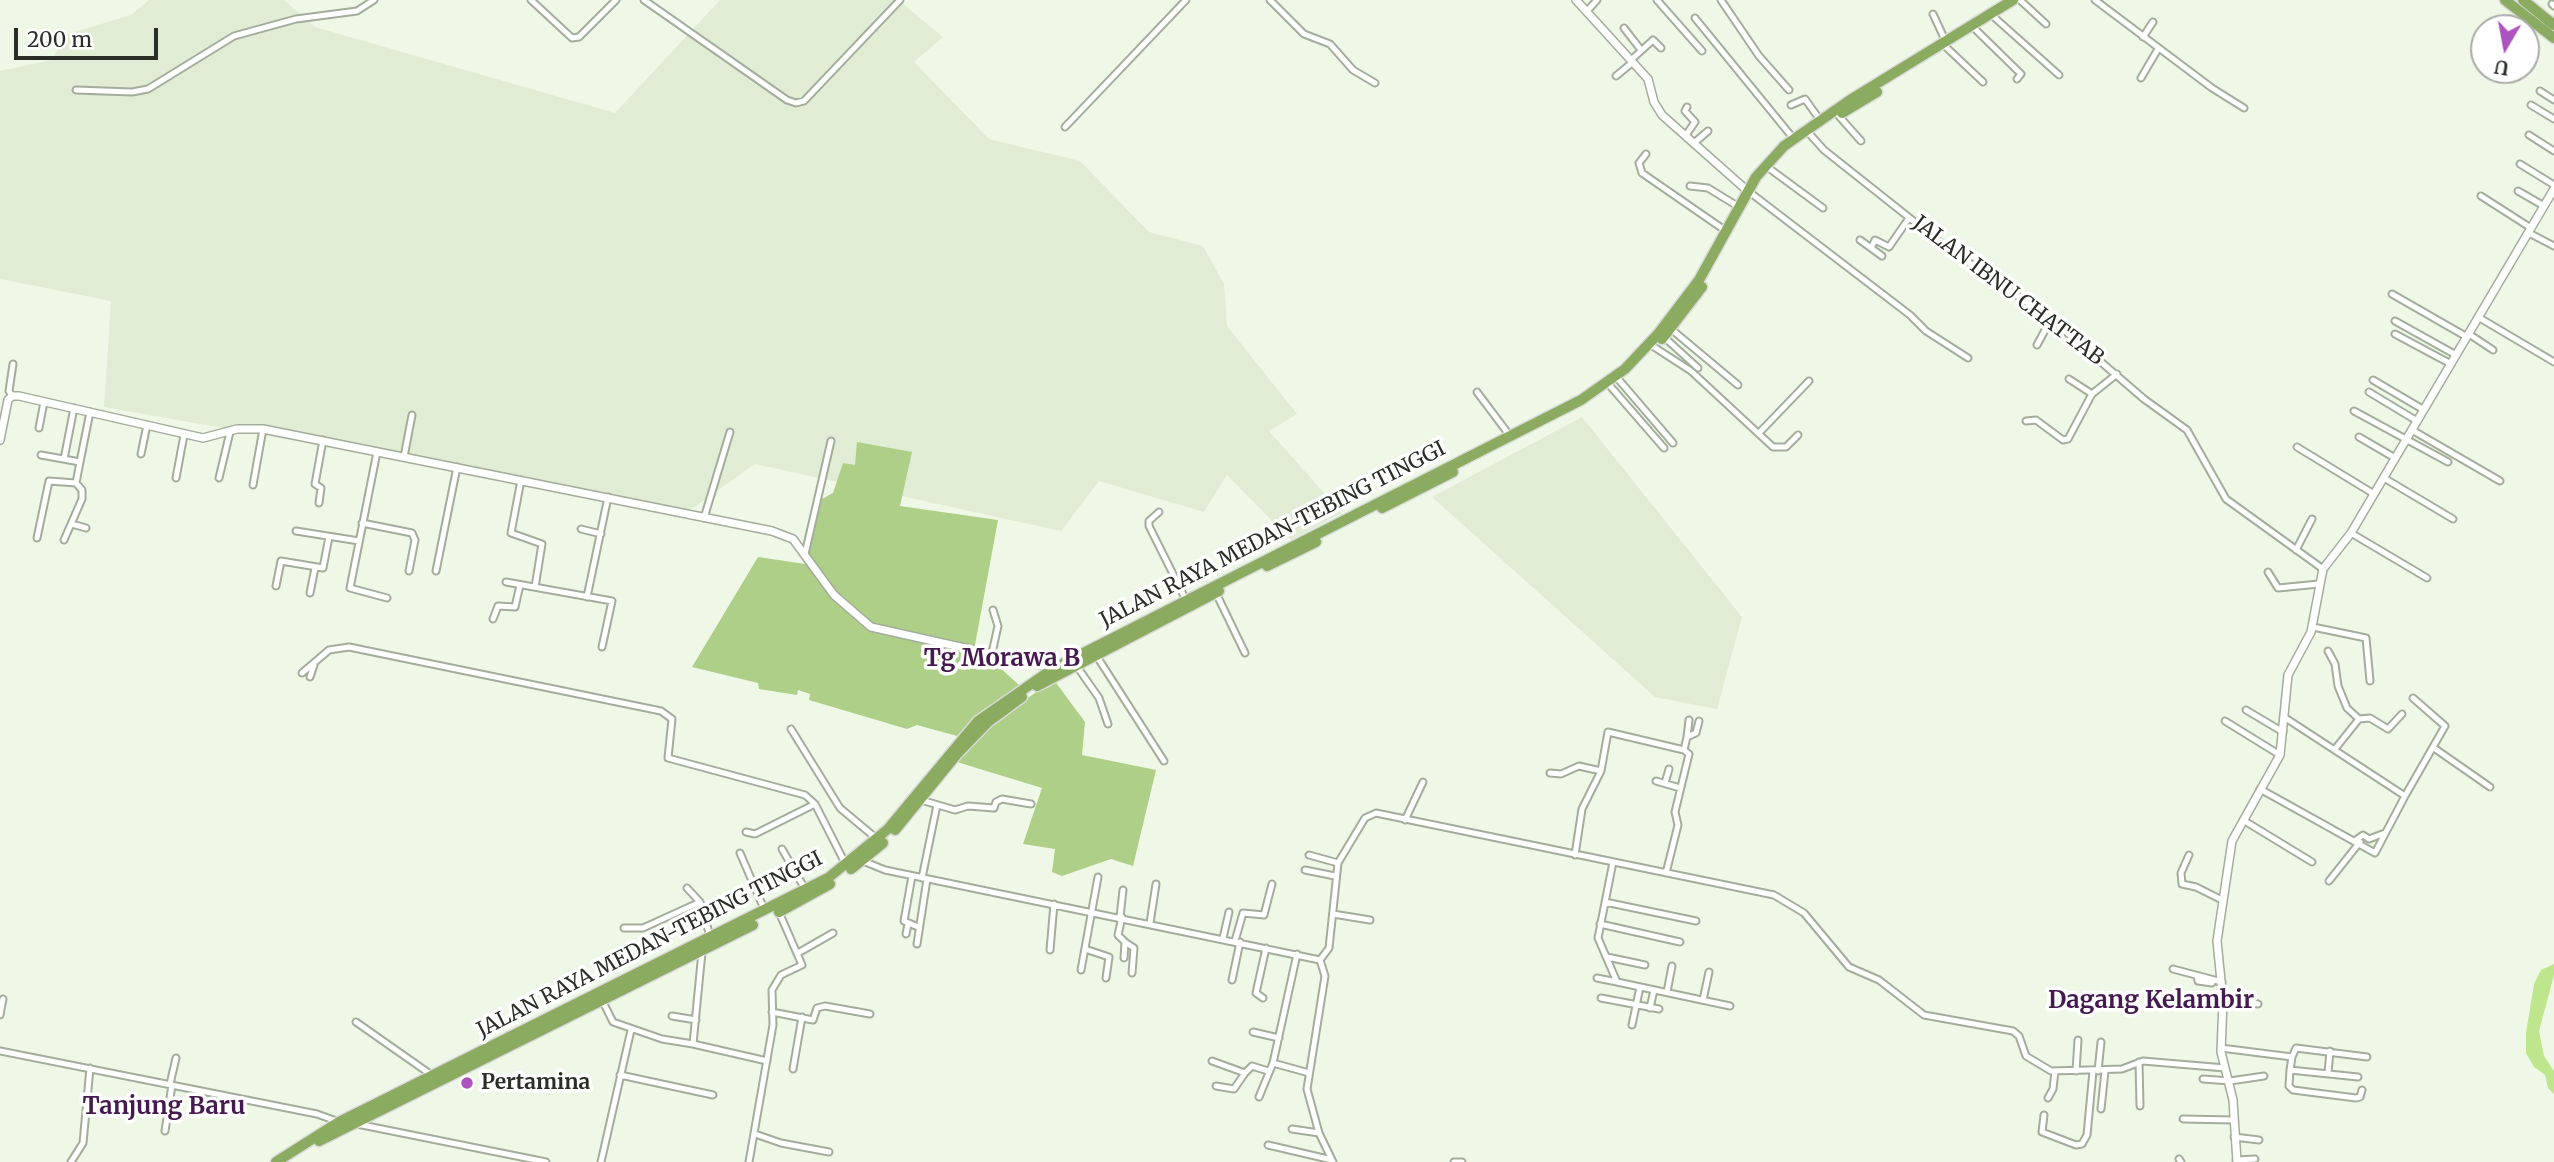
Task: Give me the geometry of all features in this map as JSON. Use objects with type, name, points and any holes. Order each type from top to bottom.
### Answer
[{"type":"highway","name":"JALAN RAYA MEDAN-TEBING TINGGI","points":[[286,1162],[324,1138],[603,1002],[626,985],[863,861],[921,800],[957,754],[988,722],[1035,688],[1532,432],[1615,384],[1668,333],[1701,288],[1764,166],[1793,138],[1838,116],[1946,45],[1999,4],[2013,0]]},
{"type":"highway","name":"JALAN RAYA MEDAN-TEBING TINGGI","points":[[276,1162],[339,1122],[811,897],[848,868],[877,839],[978,721],[1054,667],[1581,400],[1625,369],[1654,340],[1693,288],[1750,192],[1807,132],[1820,121],[2022,0]]},
{"type":"highway","points":[[2505,0],[2554,38]]},
{"type":"highway","points":[[2523,0],[2554,25]]},
{"type":"street","points":[[76,90],[132,92],[148,89],[183,71],[234,36],[285,22],[356,11],[374,0]]},
{"type":"street","points":[[531,0],[572,38],[579,37],[616,0]]},
{"type":"street","points":[[644,0],[787,100],[796,103],[804,101],[900,0]]},
{"type":"street","points":[[1065,127],[1186,0]]},
{"type":"street","points":[[1270,0],[1304,34],[1330,44],[1353,70],[1375,83]]},
{"type":"street","points":[[1576,0],[1588,10],[1648,79],[1659,111],[1694,143],[1750,192],[1910,315],[1926,331],[1968,358]]},
{"type":"street","points":[[1588,10],[1597,0]]},
{"type":"street","points":[[1657,0],[1702,51]]},
{"type":"street","points":[[1721,0],[1759,56],[1789,90]]},
{"type":"street","points":[[2022,0],[2046,24]]},
{"type":"street","points":[[2095,0],[2158,49],[2244,108]]},
{"type":"street","points":[[1933,14],[1946,45],[1983,82]]},
{"type":"street","points":[[1695,18],[1793,138]]},
{"type":"street","points":[[1995,18],[2059,75]]},
{"type":"street","points":[[2143,37],[2153,22]]},
{"type":"street","points":[[1625,28],[1641,50]]},
{"type":"street","points":[[1976,30],[2021,74],[2017,79]]},
{"type":"street","points":[[1616,76],[1654,40],[1661,48]]},
{"type":"street","points":[[2141,78],[2158,49]]},
{"type":"street","points":[[2540,91],[2554,100]]},
{"type":"street","points":[[1791,105],[1805,99],[1820,121]]},
{"type":"street","points":[[2531,105],[2554,119]]},
{"type":"street","points":[[1686,107],[1685,111],[1695,122],[1686,135]]},
{"type":"street","points":[[1838,116],[1861,141]]},
{"type":"street","points":[[1694,143],[1708,131]]},
{"type":"street","name":"JALAN IBNU CHATTAB","points":[[1807,132],[1909,218],[1995,282],[2051,318],[2074,341],[2144,399],[2187,430],[2222,494],[2323,569]]},
{"type":"street","points":[[2529,135],[2554,151]]},
{"type":"street","points":[[1646,154],[1639,163],[1642,173],[1726,231]]},
{"type":"street","points":[[2255,1159],[2236,1161],[2230,1081],[2221,1048],[2223,999],[2217,941],[2228,851],[2241,820],[2280,755],[2289,672],[2313,627],[2323,569],[2351,533],[2553,191],[2519,164]]},
{"type":"street","points":[[1770,169],[1822,208]]},
{"type":"street","points":[[1690,186],[1708,188],[1739,207]]},
{"type":"street","points":[[2518,191],[2554,209]]},
{"type":"street","points":[[2481,195],[2554,246]]},
{"type":"street","points":[[1871,248],[1875,240],[1889,247],[1909,218]]},
{"type":"street","points":[[1860,240],[1882,256]]},
{"type":"street","points":[[2392,294],[2493,350]]},
{"type":"street","points":[[2478,317],[2554,362]]},
{"type":"street","points":[[2037,345],[2051,318]]},
{"type":"street","points":[[2395,321],[2456,355]]},
{"type":"street","points":[[2047,327],[2058,324]]},
{"type":"street","points":[[1668,333],[1698,368]]},
{"type":"street","points":[[1668,333],[1738,385]]},
{"type":"street","points":[[2395,334],[2451,364]]},
{"type":"street","points":[[1654,347],[1691,371],[1779,449],[1798,435]]},
{"type":"street","points":[[13,364],[9,391],[12,396],[184,435],[209,438],[230,432],[263,429],[784,534],[805,554],[834,595],[871,627],[1054,667]]},
{"type":"street","points":[[2026,421],[2036,420],[2063,439],[2068,439],[2092,394],[2117,374]]},
{"type":"street","points":[[2069,379],[2092,394]]},
{"type":"street","points":[[2373,380],[2424,410]]},
{"type":"street","points":[[1759,433],[1809,381]]},
{"type":"street","points":[[1615,384],[1672,443]]},
{"type":"street","points":[[1615,384],[1664,448]]},
{"type":"street","points":[[1477,392],[1510,436]]},
{"type":"street","points":[[2369,392],[2417,421]]},
{"type":"street","points":[[0,439],[8,400],[12,396]]},
{"type":"street","points":[[39,428],[44,402]]},
{"type":"street","points":[[64,459],[74,408]]},
{"type":"street","points":[[2354,411],[2448,462]]},
{"type":"street","points":[[64,540],[67,527],[72,524],[83,494],[76,483],[90,412]]},
{"type":"street","points":[[404,457],[412,415]]},
{"type":"street","points":[[141,454],[147,425]]},
{"type":"street","points":[[253,485],[263,429]]},
{"type":"street","points":[[2412,430],[2500,481]]},
{"type":"street","points":[[219,478],[230,432]]},
{"type":"street","points":[[704,518],[730,432]]},
{"type":"street","points":[[176,478],[184,435]]},
{"type":"street","points":[[2359,437],[2395,458]]},
{"type":"street","points":[[319,503],[321,488],[315,484],[323,440]]},
{"type":"street","points":[[805,554],[831,441]]},
{"type":"street","points":[[2297,447],[2374,494]]},
{"type":"street","points":[[377,452],[350,588],[387,598]]},
{"type":"street","points":[[41,455],[80,461]]},
{"type":"street","points":[[436,571],[457,467]]},
{"type":"street","points":[[2384,478],[2453,519]]},
{"type":"street","points":[[37,538],[51,479],[76,483]]},
{"type":"street","points":[[521,480],[511,533],[542,544],[535,587]]},
{"type":"street","points":[[587,597],[608,497]]},
{"type":"street","points":[[1159,512],[1149,521],[1149,526],[1186,600]]},
{"type":"street","points":[[2296,550],[2312,519]]},
{"type":"street","points":[[362,523],[412,533],[415,540],[409,571]]},
{"type":"street","points":[[72,524],[86,528]]},
{"type":"street","points":[[581,529],[601,534]]},
{"type":"street","points":[[296,531],[359,541]]},
{"type":"street","points":[[2351,533],[2427,578]]},
{"type":"street","points":[[276,586],[281,561],[323,568],[328,537]]},
{"type":"street","points":[[310,593],[315,568]]},
{"type":"street","points":[[2268,572],[2278,588],[2319,584]]},
{"type":"street","points":[[506,582],[612,602],[602,647]]},
{"type":"street","points":[[493,619],[498,606],[514,609],[520,585]]},
{"type":"street","points":[[1216,593],[1245,653]]},
{"type":"street","points":[[992,653],[998,626],[993,610]]},
{"type":"street","points":[[2313,627],[2366,638],[2371,681]]},
{"type":"street","points":[[302,673],[338,647],[362,648],[661,710],[671,719],[666,751],[671,760],[800,793],[815,804],[848,868]]},
{"type":"street","points":[[2328,651],[2335,664],[2339,688],[2347,708],[2359,719]]},
{"type":"street","points":[[1096,655],[1164,761]]},
{"type":"street","points":[[310,677],[315,662]]},
{"type":"street","points":[[1076,665],[1099,698],[1108,724]]},
{"type":"street","points":[[2260,789],[2358,841],[2375,853],[2445,724],[2413,698]]},
{"type":"street","points":[[2246,710],[2283,732]]},
{"type":"street","points":[[2335,749],[2359,719],[2370,718],[2388,729],[2402,714]]},
{"type":"street","points":[[2284,717],[2405,796]]},
{"type":"street","points":[[1684,750],[1689,720]]},
{"type":"street","points":[[1686,737],[1696,733],[1699,721]]},
{"type":"street","points":[[2225,721],[2280,755]]},
{"type":"street","points":[[791,729],[840,808],[877,839]]},
{"type":"street","points":[[1575,855],[1583,804],[1601,771],[1608,732],[1684,750],[1689,756],[1679,788],[1675,812],[1678,825],[1666,873]]},
{"type":"street","points":[[2434,748],[2490,787]]},
{"type":"street","points":[[1550,773],[1565,773],[1578,766],[1601,771]]},
{"type":"street","points":[[1665,783],[1668,769]]},
{"type":"street","points":[[1656,780],[1679,788]]},
{"type":"street","points":[[1405,820],[1423,782]]},
{"type":"street","points":[[921,800],[955,810],[968,806],[994,808],[996,802],[1002,799],[1031,804]]},
{"type":"street","points":[[746,832],[755,834],[815,804]]},
{"type":"street","points":[[917,944],[937,805]]},
{"type":"street","points":[[1320,960],[1328,951],[1338,863],[1370,814],[1758,891],[1791,903],[1804,913],[1849,967],[1879,980],[1927,1017],[2013,1031],[2019,1036],[2026,1056],[2055,1071],[2105,1071],[2122,1069],[2139,1062],[2225,1068]]},
{"type":"street","points":[[2241,820],[2312,862]]},
{"type":"street","points":[[2329,881],[2363,835],[2369,839],[2385,833]]},
{"type":"street","points":[[782,849],[806,891]]},
{"type":"street","points":[[740,853],[766,912]]},
{"type":"street","points":[[1309,855],[1338,863]]},
{"type":"street","points":[[2189,855],[2181,873],[2182,884],[2196,887],[2222,900]]},
{"type":"street","points":[[863,861],[878,868],[912,876],[1320,960]]},
{"type":"street","points":[[1613,862],[1599,941],[1617,982]]},
{"type":"street","points":[[1305,870],[1335,876]]},
{"type":"street","points":[[912,876],[904,921],[918,927]]},
{"type":"street","points":[[1081,970],[1098,877]]},
{"type":"street","points":[[1150,923],[1156,884]]},
{"type":"street","points":[[1232,980],[1243,913],[1264,915],[1272,884]]},
{"type":"street","points":[[687,888],[700,902],[711,939]]},
{"type":"street","points":[[1123,890],[1118,935],[1134,948],[1132,972]]},
{"type":"street","points":[[624,928],[643,928],[700,902]]},
{"type":"street","points":[[1605,902],[1696,921]]},
{"type":"street","points":[[1050,950],[1054,904]]},
{"type":"street","points":[[749,1162],[773,1025],[772,990],[781,975],[801,966],[798,953],[779,912]]},
{"type":"street","points":[[1223,938],[1229,912]]},
{"type":"street","points":[[1333,914],[1370,920]]},
{"type":"street","points":[[906,934],[908,924]]},
{"type":"street","points":[[1600,925],[1680,942]]},
{"type":"street","points":[[798,953],[834,933]]},
{"type":"street","points":[[1124,958],[1125,942]]},
{"type":"street","points":[[1264,999],[1256,993],[1266,948]]},
{"type":"street","points":[[1085,949],[1108,957],[1106,978]]},
{"type":"street","points":[[693,1044],[702,951]]},
{"type":"street","points":[[1259,1097],[1273,1063],[1297,954]]},
{"type":"street","points":[[1607,957],[1645,965]]},
{"type":"street","points":[[1320,960],[1325,976],[1307,1089],[1319,1133],[1333,1161]]},
{"type":"street","points":[[1667,992],[1672,966]]},
{"type":"street","points":[[2173,969],[2222,983]]},
{"type":"street","points":[[1703,1000],[1709,972]]},
{"type":"street","points":[[1597,978],[1730,1006]]},
{"type":"street","points":[[1632,1025],[1640,987]]},
{"type":"street","points":[[1650,1008],[1654,990]]},
{"type":"street","points":[[2199,996],[2258,1004]]},
{"type":"street","points":[[1601,998],[1659,1009]]},
{"type":"street","points":[[0,1015],[3,999]]},
{"type":"street","points":[[603,1002],[613,1022],[631,1030],[662,1040],[766,1060]]},
{"type":"street","points":[[772,1012],[813,1020],[821,1006],[870,1014]]},
{"type":"street","points":[[672,1016],[696,1020]]},
{"type":"street","points":[[793,1069],[802,1017]]},
{"type":"street","points":[[356,1022],[433,1077]]},
{"type":"street","points":[[601,1162],[631,1030]]},
{"type":"street","points":[[1253,1032],[1279,1038]]},
{"type":"street","points":[[2076,1071],[2078,1040]]},
{"type":"street","points":[[2044,1115],[2042,1132],[2076,1145],[2082,1144],[2087,1135],[2101,1042]]},
{"type":"street","points":[[2221,1048],[2292,1057]]},
{"type":"street","points":[[2361,1090],[2360,1097],[2356,1098],[2292,1090],[2289,1086],[2292,1057],[2296,1048],[2367,1057]]},
{"type":"street","points":[[0,1051],[317,1114],[339,1122]]},
{"type":"street","points":[[2328,1073],[2330,1051]]},
{"type":"street","points":[[164,1131],[176,1058]]},
{"type":"street","points":[[1212,1061],[1245,1073]]},
{"type":"street","points":[[2139,1062],[2140,1106]]},
{"type":"street","points":[[1273,1063],[1308,1073]]},
{"type":"street","points":[[1216,1086],[1232,1090],[1252,1066],[1269,1071]]},
{"type":"street","points":[[71,1162],[83,1143],[90,1068]]},
{"type":"street","points":[[2290,1070],[2358,1077]]},
{"type":"street","points":[[2048,1098],[2053,1089],[2055,1071]]},
{"type":"street","points":[[2101,1109],[2105,1071]]},
{"type":"street","points":[[620,1075],[713,1095]]},
{"type":"street","points":[[2203,1079],[2230,1081],[2264,1076]]},
{"type":"street","points":[[2183,1119],[2234,1121]]},
{"type":"street","points":[[355,1124],[546,1162]]},
{"type":"street","points":[[1292,1129],[1319,1133]]},
{"type":"street","points":[[755,1134],[780,1143],[829,1152]]},
{"type":"street","points":[[2234,1137],[2259,1140]]},
{"type":"street","points":[[1268,1145],[1333,1161]]},
{"type":"street","points":[[511,1162],[517,1158]]},
{"type":"street","points":[[1454,1162],[1462,1162]]},
{"type":"shaded area","points":[[149,0],[284,0],[315,27],[615,113],[720,0],[898,0],[943,37],[914,62],[989,139],[1080,161],[1149,232],[1203,246],[1224,284],[1227,326],[1297,414],[1269,431],[1342,513],[1291,540],[1227,475],[1204,512],[1099,481],[1061,531],[755,464],[690,510],[104,407],[111,301],[0,279],[0,71],[51,60],[68,34],[131,15]]},
{"type":"shaded area","points":[[1582,417],[1742,617],[1717,709],[1655,697],[1432,497]]},
{"type":"shaded area","points":[[857,442],[912,452],[900,506],[998,520],[975,645],[1019,685],[957,736],[917,725],[907,729],[809,700],[810,694],[798,690],[797,695],[759,689],[758,683],[692,667],[758,557],[805,564],[822,499],[833,493],[843,463],[855,465]]},
{"type":"shaded area","points":[[1054,680],[1085,722],[1082,755],[1156,770],[1133,866],[1111,859],[1062,876],[1052,872],[1055,849],[1023,844],[1042,788],[957,762],[995,720]]},
{"type":"shaded area","points":[[2554,964],[2554,975],[2539,1031],[2544,1056],[2554,1071],[2554,1094],[2548,1088],[2545,1075],[2534,1067],[2526,1053],[2526,1033],[2534,984],[2541,970]]},
{"type":"place","name":"Pertamina","points":[[467,1083]]},
{"type":"district","name":"Tg Morawa B","points":[[1002,659]]},
{"type":"district","name":"Dagang Kelambir","points":[[2151,1001]]},
{"type":"district","name":"Tanjung Baru","points":[[164,1107]]}]
